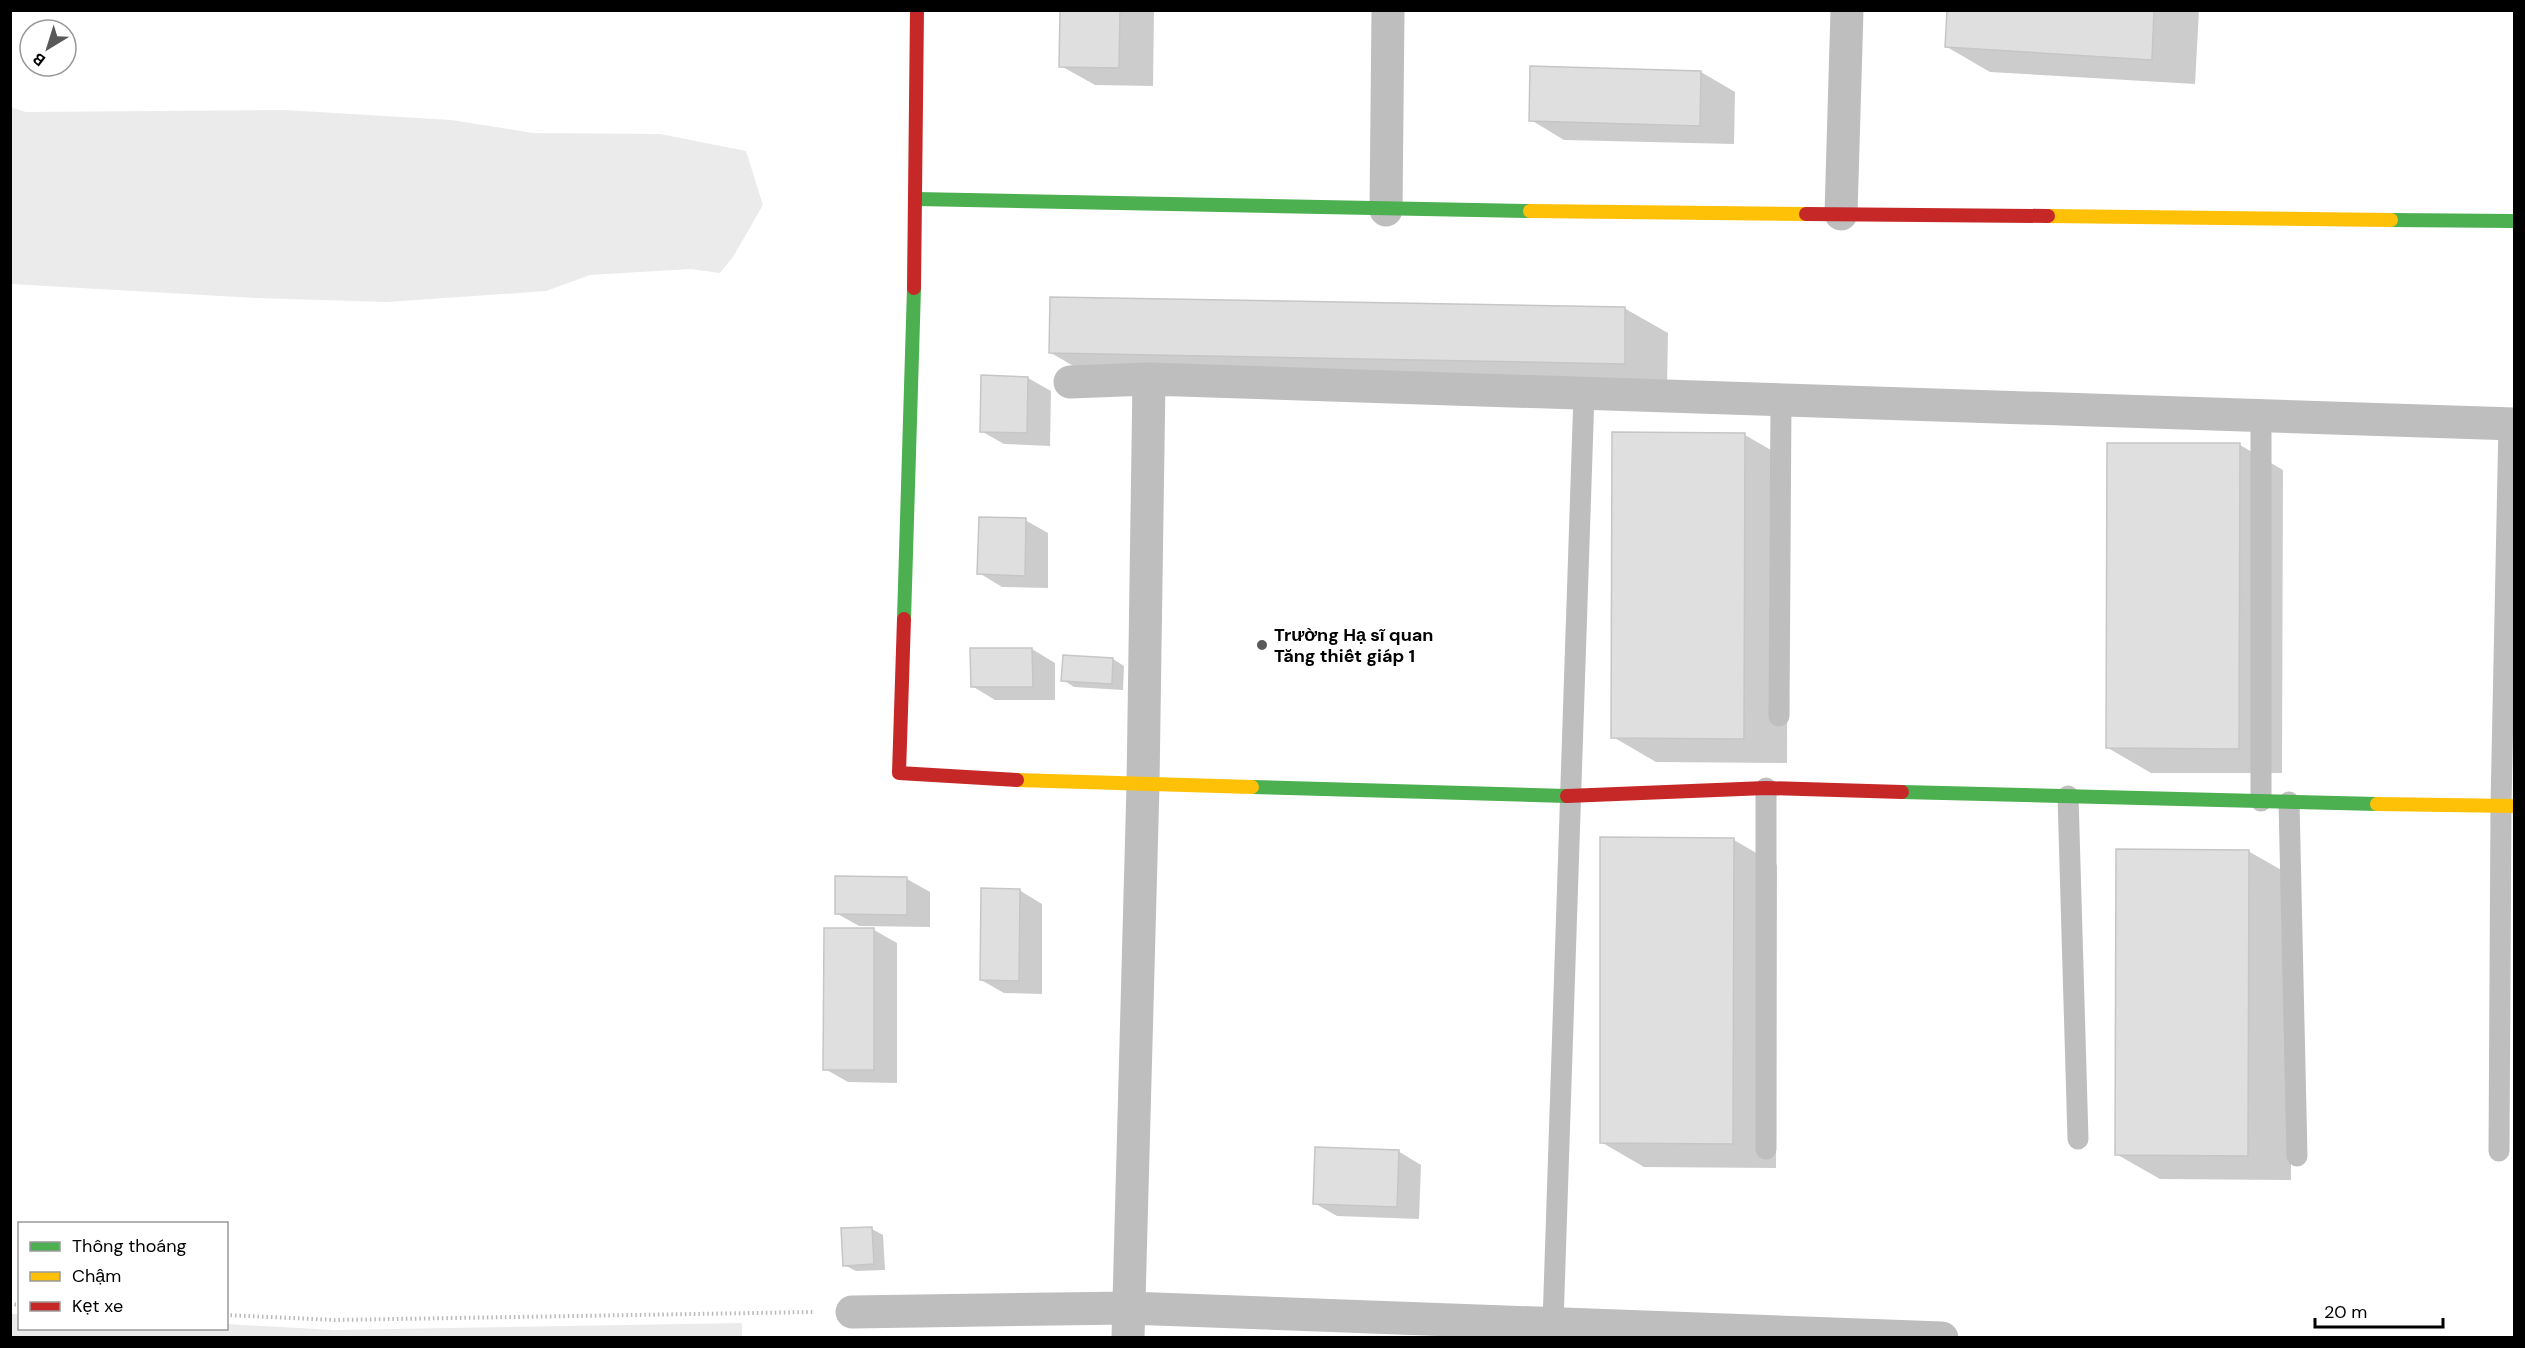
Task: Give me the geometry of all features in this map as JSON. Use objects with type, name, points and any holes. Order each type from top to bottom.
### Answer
[{"type":"street","points":[[917,10],[916,199],[899,773],[1143,785],[1570,796],[1766,788],[2289,802],[2508,805]]},
{"type":"street","points":[[1386,210],[1388,10]]},
{"type":"street","points":[[1841,214],[1847,10]]},
{"type":"street","points":[[916,199],[1386,210],[2514,220]]},
{"type":"street","points":[[1128,1323],[1143,785],[1149,379]]},
{"type":"street","points":[[1070,382],[1149,379],[2512,424]]},
{"type":"street","points":[[852,1312],[1128,1323],[1553,1323],[1599,1331],[1942,1338]]},
{"type":"lane","points":[[1553,1323],[1584,394]]},
{"type":"lane","points":[[1779,716],[1781,400]]},
{"type":"lane","points":[[2261,416],[2261,801]]},
{"type":"lane","points":[[2499,1151],[2508,805],[2512,424]]},
{"type":"lane","points":[[1766,788],[1766,1149]]},
{"type":"lane","points":[[2068,796],[2078,1139]]},
{"type":"lane","points":[[2289,802],[2297,1156]]},
{"type":"path","points":[[228,1315],[335,1320],[852,1312]]},
{"type":"shaded area","points":[[10,107],[26,112],[285,110],[451,120],[533,133],[660,134],[746,151],[763,205],[733,257],[720,273],[691,269],[590,275],[546,291],[387,302],[256,298],[11,284]]},
{"type":"shaded area","points":[[10,1314],[18,1314],[18,1330],[228,1330],[228,1324],[334,1330],[742,1323],[742,1337],[11,1338]]},
{"type":"building","points":[[1060,10],[1120,10],[1119,68],[1059,67]]},
{"type":"building","points":[[1947,10],[2154,10],[2152,60],[1945,47]]},
{"type":"building","points":[[1530,66],[1701,71],[1700,126],[1529,121]]},
{"type":"building","points":[[1050,297],[1625,307],[1625,364],[1049,353]]},
{"type":"building","points":[[981,375],[1028,377],[1027,433],[980,432]]},
{"type":"building","points":[[1612,432],[1745,433],[1744,739],[1611,738]]},
{"type":"building","points":[[2107,443],[2240,443],[2239,749],[2106,748]]},
{"type":"building","points":[[979,517],[1026,518],[1025,576],[977,574]]},
{"type":"building","points":[[970,648],[1032,648],[1033,687],[971,687]]},
{"type":"building","points":[[1063,655],[1113,658],[1112,684],[1061,681]]},
{"type":"building","points":[[1600,837],[1734,838],[1733,1144],[1600,1143]]},
{"type":"building","points":[[2116,849],[2249,850],[2248,1156],[2115,1155]]},
{"type":"building","points":[[835,876],[907,877],[907,915],[835,914]]},
{"type":"building","points":[[981,888],[1020,889],[1019,981],[980,980]]},
{"type":"building","points":[[824,928],[874,928],[874,1070],[823,1070]]},
{"type":"building","points":[[1315,1147],[1399,1150],[1397,1207],[1313,1204]]},
{"type":"building","points":[[872,1227],[874,1264],[843,1266],[841,1228]]},
{"type":"traffic: fast","points":[[916,199],[1530,211]]},
{"type":"traffic: fast","points":[[2391,220],[2514,221]]},
{"type":"traffic: fast","points":[[904,619],[914,288]]},
{"type":"traffic: fast","points":[[1252,787],[1567,796]]},
{"type":"traffic: fast","points":[[1902,792],[2377,804]]},
{"type":"traffic: slow","points":[[1530,211],[1806,214]]},
{"type":"traffic: slow","points":[[2048,216],[2391,220]]},
{"type":"traffic: slow","points":[[1017,780],[1252,787]]},
{"type":"traffic: slow","points":[[2377,804],[2514,806]]},
{"type":"traffic: jam","points":[[914,288],[917,10]]},
{"type":"traffic: jam","points":[[1806,214],[2048,216]]},
{"type":"traffic: jam","points":[[904,619],[899,773],[1017,780]]},
{"type":"traffic: jam","points":[[1567,796],[1766,788],[1902,792]]},
{"type":"place","name":"Trường Hạ sĩ quan Tăng thiết giáp 1","points":[[1262,645]]}]
